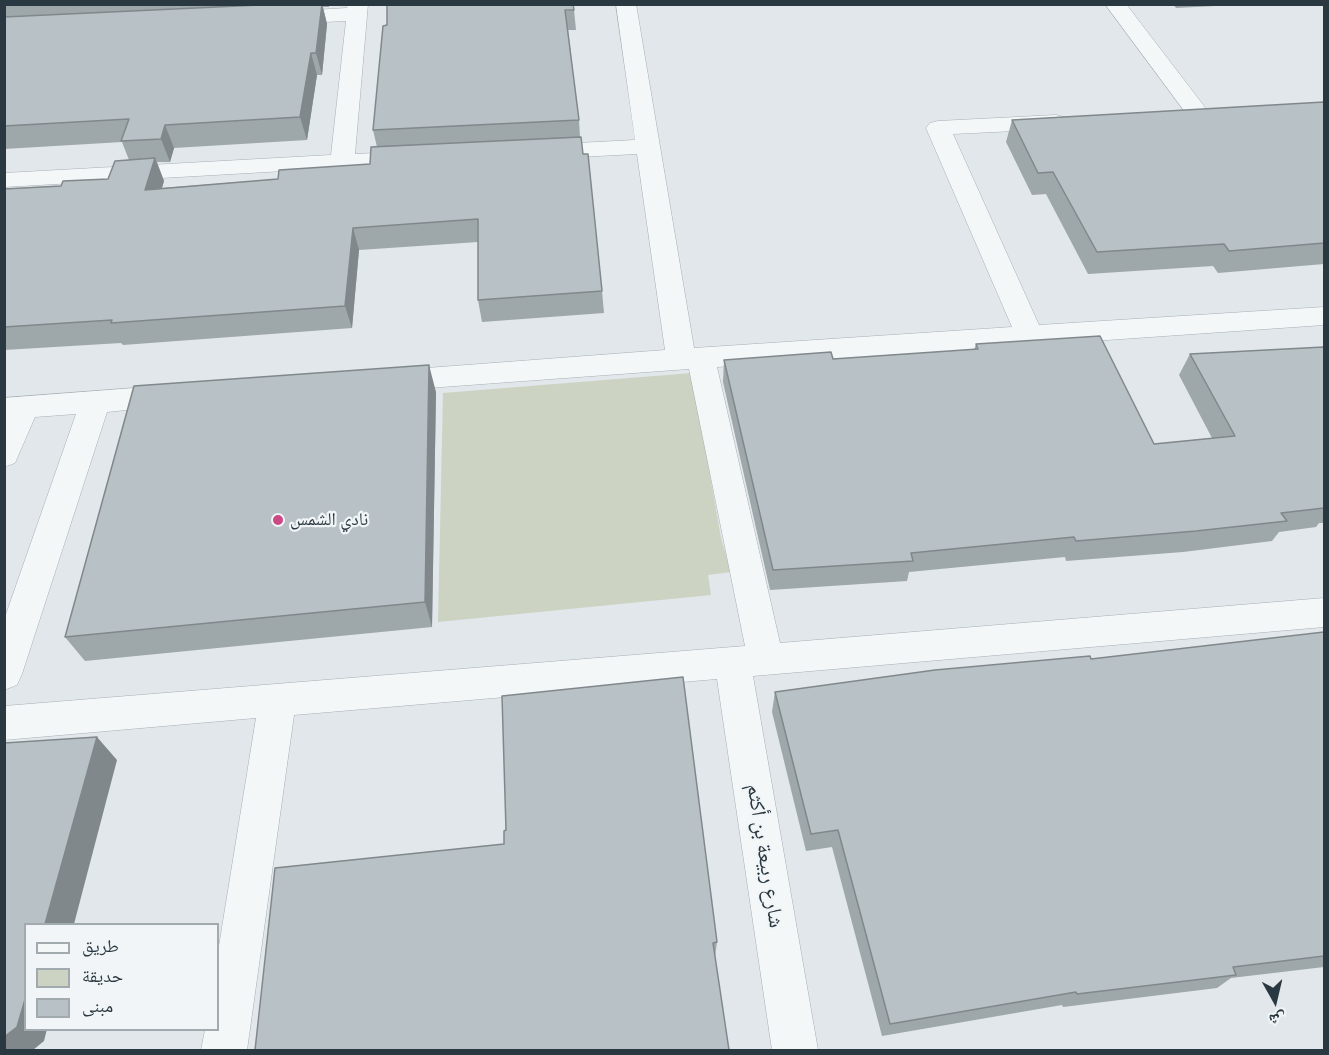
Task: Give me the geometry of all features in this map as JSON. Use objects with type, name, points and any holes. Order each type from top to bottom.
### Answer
[{"type":"lane","name":"شارع ربيعة بن أكثم","points":[[626,4],[648,146],[749,661],[795,1050]]},
{"type":"lane","points":[[1115,4],[1199,115]]},
{"type":"lane","points":[[263,19],[358,9],[342,162]]},
{"type":"lane","points":[[1030,336],[938,128],[1081,121]]},
{"type":"lane","points":[[519,153],[648,146]]},
{"type":"lane","points":[[4,180],[436,157]]},
{"type":"lane","points":[[365,382],[1324,316]]},
{"type":"lane","points":[[4,455],[14,408],[200,394]]},
{"type":"lane","points":[[4,674],[95,402]]},
{"type":"lane","points":[[4,723],[1324,614]]},
{"type":"lane","points":[[224,1050],[278,700]]},
{"type":"green space","points":[[692,373],[721,538],[731,572],[708,575],[711,595],[438,622],[443,393]]},
{"type":"building","points":[[322,4],[316,53],[311,53],[300,117],[165,125],[161,139],[121,141],[129,119],[4,126],[4,17]]},
{"type":"building","points":[[387,4],[573,4],[574,10],[565,10],[579,120],[373,130],[383,26],[387,25]]},
{"type":"building","points":[[1324,102],[1324,243],[1229,251],[1224,244],[1097,252],[1053,172],[1038,173],[1012,120]]},
{"type":"building","points":[[581,137],[583,154],[588,154],[602,291],[478,300],[478,219],[353,228],[345,306],[111,323],[112,320],[4,327],[4,189],[61,186],[63,181],[108,179],[115,161],[155,158],[145,190],[278,179],[279,170],[370,164],[371,147]]},
{"type":"building","points":[[1100,336],[1154,444],[1235,436],[1190,354],[1324,347],[1324,508],[1281,513],[1287,521],[1196,531],[1076,541],[1074,537],[911,553],[913,561],[773,570],[724,360],[831,352],[833,359],[978,349],[976,344]]},
{"type":"building","name":"نادي الشمس","points":[[429,365],[425,602],[65,637],[134,386]]},
{"type":"building","points":[[1324,632],[1324,956],[1233,967],[1236,975],[1077,994],[1076,992],[890,1024],[838,830],[811,834],[775,692],[935,670],[1090,656],[1091,659]]},
{"type":"building","points":[[683,677],[717,942],[713,943],[729,1050],[255,1050],[275,868],[504,844],[504,831],[506,830],[502,696]]},
{"type":"building","points":[[97,737],[45,923],[24,923],[24,1003],[17,1027],[4,1037],[4,743]]},
{"type":"place","name":"نادي الشمس","points":[[278,520]]}]
